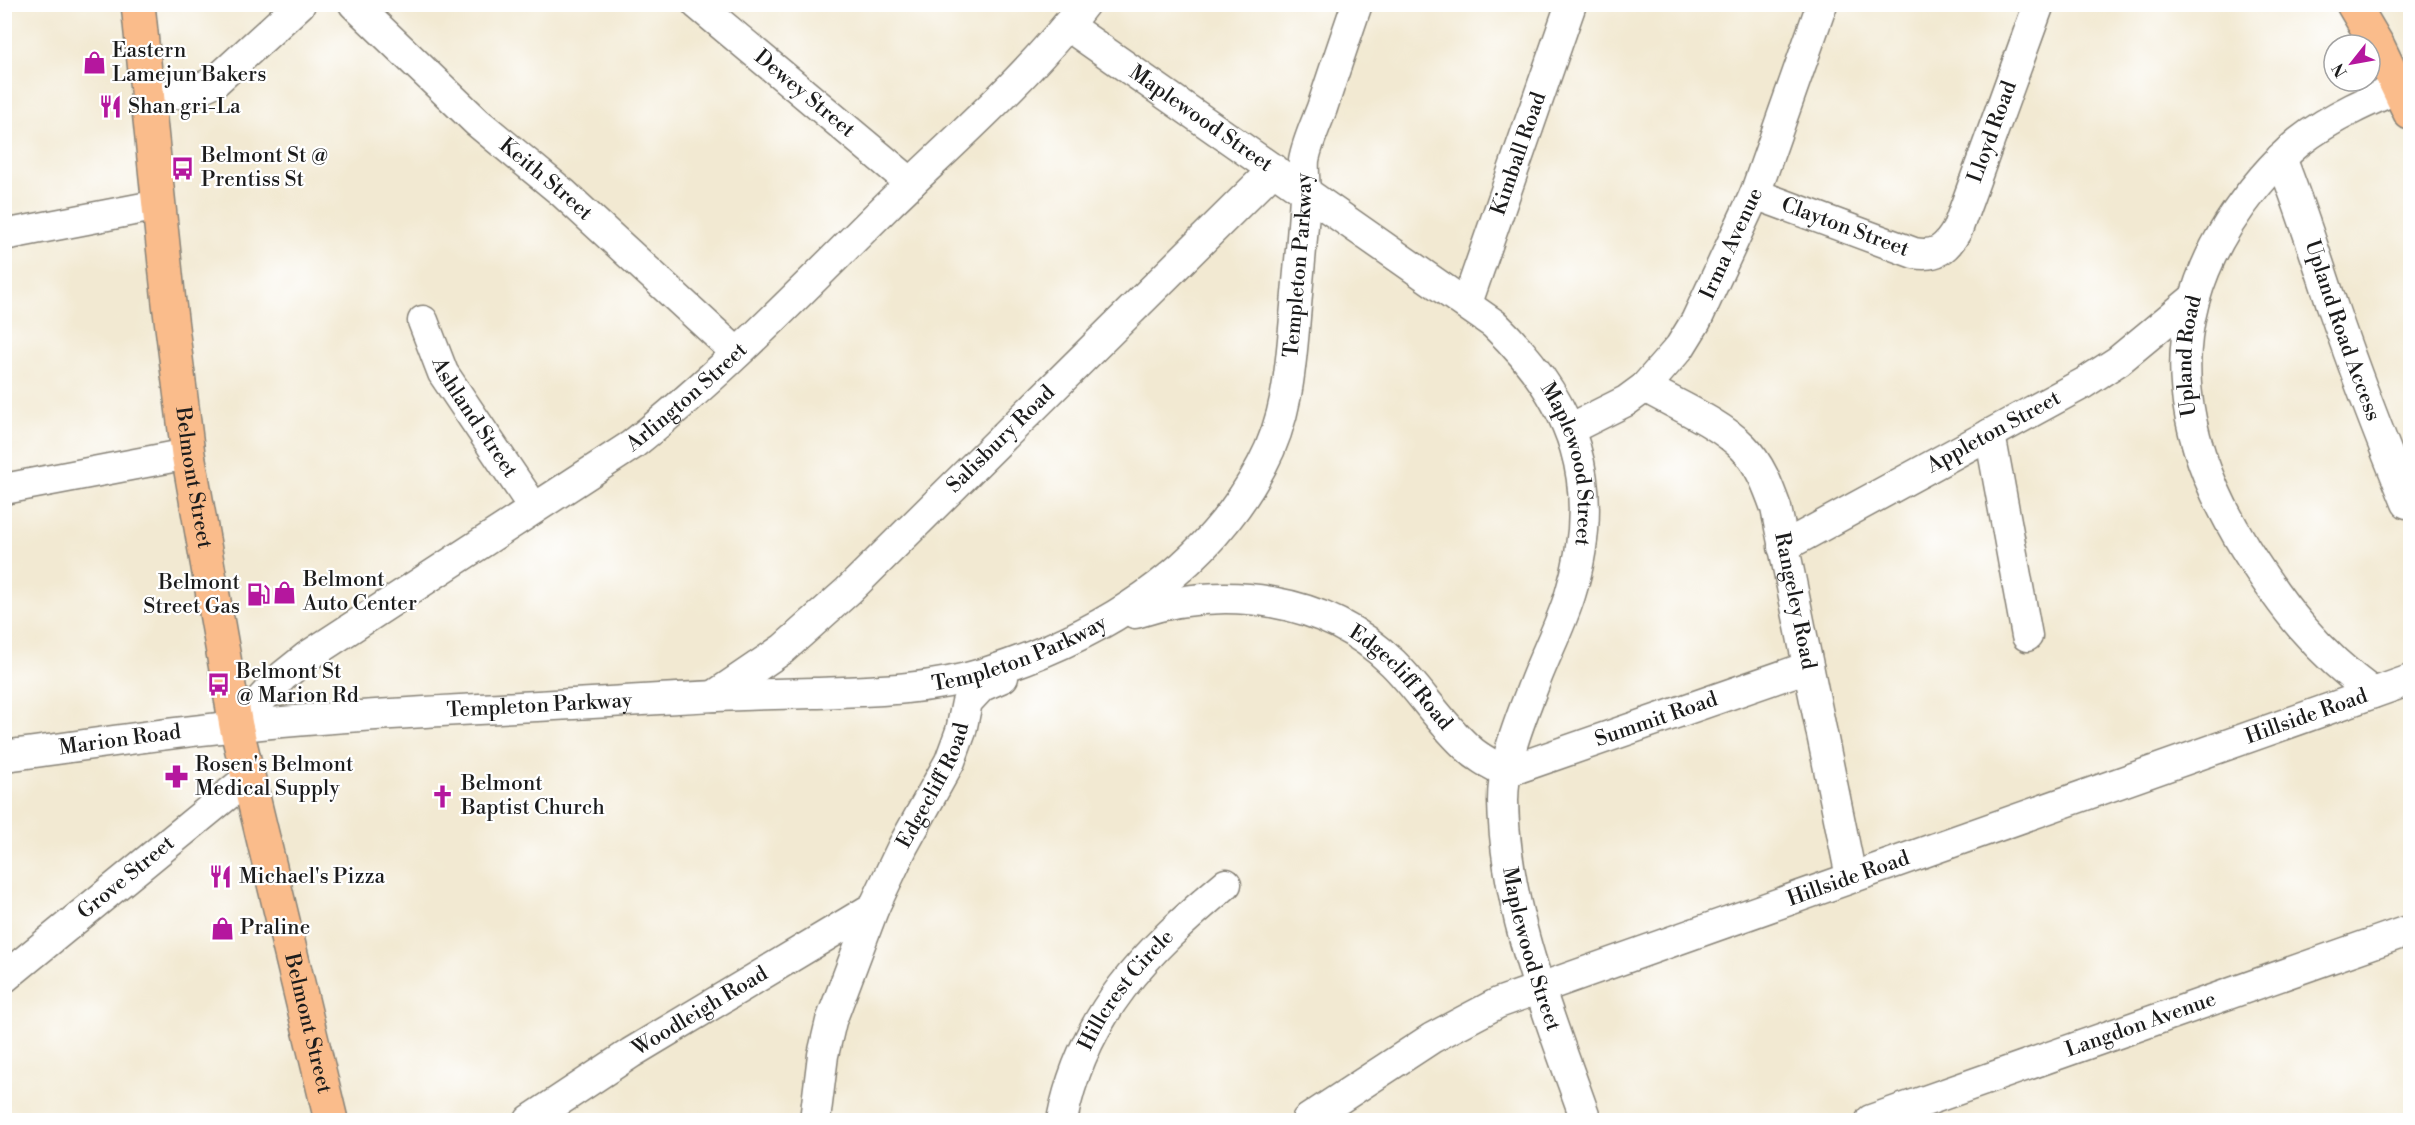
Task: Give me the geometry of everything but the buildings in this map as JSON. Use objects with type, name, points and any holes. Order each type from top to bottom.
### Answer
[{"type":"main road","name":"Belmont Street","points":[[138,4],[171,323],[188,454],[236,726],[331,1120]]},
{"type":"main road","points":[[2353,4],[2407,95]]},
{"type":"street","points":[[149,98],[196,90],[216,81],[300,4]]},
{"type":"street","name":"Keith Street","points":[[354,4],[477,122],[563,193],[737,353]]},
{"type":"street","name":"Dewey Street","points":[[697,4],[911,183]]},
{"type":"street","name":"Templeton Parkway","points":[[236,726],[714,696],[868,691],[950,682],[986,672],[1083,634],[1144,599],[1197,552],[1226,519],[1248,490],[1264,463],[1279,428],[1288,393],[1305,191],[1304,159],[1357,4]]},
{"type":"street","name":"Kimball Road","points":[[1467,303],[1571,4]]},
{"type":"street","name":"Irma Avenue","points":[[1570,429],[1626,401],[1645,387],[1680,347],[1696,321],[1755,194],[1822,4]]},
{"type":"street","name":"Lloyd Road","points":[[1937,253],[1949,244],[1957,230],[2039,4]]},
{"type":"street","name":"Arlington Street","points":[[236,726],[276,683],[308,656],[632,446],[666,418],[737,353],[1020,77],[1076,15]]},
{"type":"street","name":"Maplewood Street","points":[[1076,15],[1274,169],[1494,324],[1519,347],[1556,400],[1570,429],[1578,456],[1582,490],[1583,524],[1578,559],[1570,595],[1512,743],[1503,800],[1510,872],[1526,948],[1586,1120]]},
{"type":"street","name":"Upland Road","points":[[2373,693],[2322,652],[2298,625],[2254,563],[2218,499],[2194,433],[2187,399],[2184,362],[2186,332],[2193,299],[2207,263],[2224,232],[2263,176],[2281,158],[2318,129],[2348,111],[2407,95]]},
{"type":"street","name":"Upland Road Access","points":[[2281,158],[2383,446],[2407,502]]},
{"type":"street","name":"Salisbury Road","points":[[714,696],[783,649],[848,591],[1274,169]]},
{"type":"street","name":"Clayton Street","points":[[1755,194],[1914,253],[1925,255],[1937,253]]},
{"type":"street","points":[[4,235],[159,205]]},
{"type":"street","name":"Appleton Street","points":[[1783,547],[2084,383],[2118,360],[2193,299]]},
{"type":"street","name":"Ashland Street","points":[[423,321],[442,372],[534,508]]},
{"type":"street","name":"Rangeley Road","points":[[1645,387],[1726,433],[1744,448],[1758,466],[1768,486],[1776,508],[1851,877]]},
{"type":"street","points":[[1990,434],[2027,636]]},
{"type":"street","points":[[4,489],[188,454]]},
{"type":"street","name":"Edgecliff Road","points":[[815,1120],[823,1055],[831,1021],[874,907],[903,846],[951,761],[967,702],[982,686],[1041,660],[1083,634],[1154,607],[1189,599],[1220,597],[1254,600],[1282,603],[1312,611],[1341,624],[1368,641],[1392,662],[1470,750],[1506,772]]},
{"type":"street","name":"Summit Road","points":[[1506,772],[1808,667]]},
{"type":"street","name":"Hillside Road","points":[[1307,1120],[1432,1038],[1498,1004],[1539,987],[2410,680]]},
{"type":"street","name":"Marion Road","points":[[4,756],[236,726]]},
{"type":"street","name":"Grove Street","points":[[4,978],[248,778]]},
{"type":"street","name":"Hillcrest Circle","points":[[1062,1120],[1071,1085],[1105,1009],[1153,949],[1226,884]]},
{"type":"street","name":"Woodleigh Road","points":[[530,1120],[631,1053],[874,907]]},
{"type":"street","name":"Langdon Avenue","points":[[1871,1120],[2410,930]]},
{"type":"place","name":"Eastern Lamejun Bakers","points":[[94,63]]},
{"type":"place","name":"Shan gri-La","points":[[110,107]]},
{"type":"place","name":"Belmont St @ Prentiss St","points":[[183,168]]},
{"type":"place","name":"Belmont Auto Center","points":[[285,592]]},
{"type":"place","name":"Belmont Street Gas","points":[[258,595]]},
{"type":"place","name":"Belmont St @ Marion Rd","points":[[218,684]]},
{"type":"place","name":"Rosen's Belmont Medical Supply","points":[[177,777]]},
{"type":"place","name":"Belmont Baptist Church","points":[[443,796]]},
{"type":"place","name":"Michael's Pizza","points":[[221,877]]},
{"type":"place","name":"Praline","points":[[222,928]]}]
